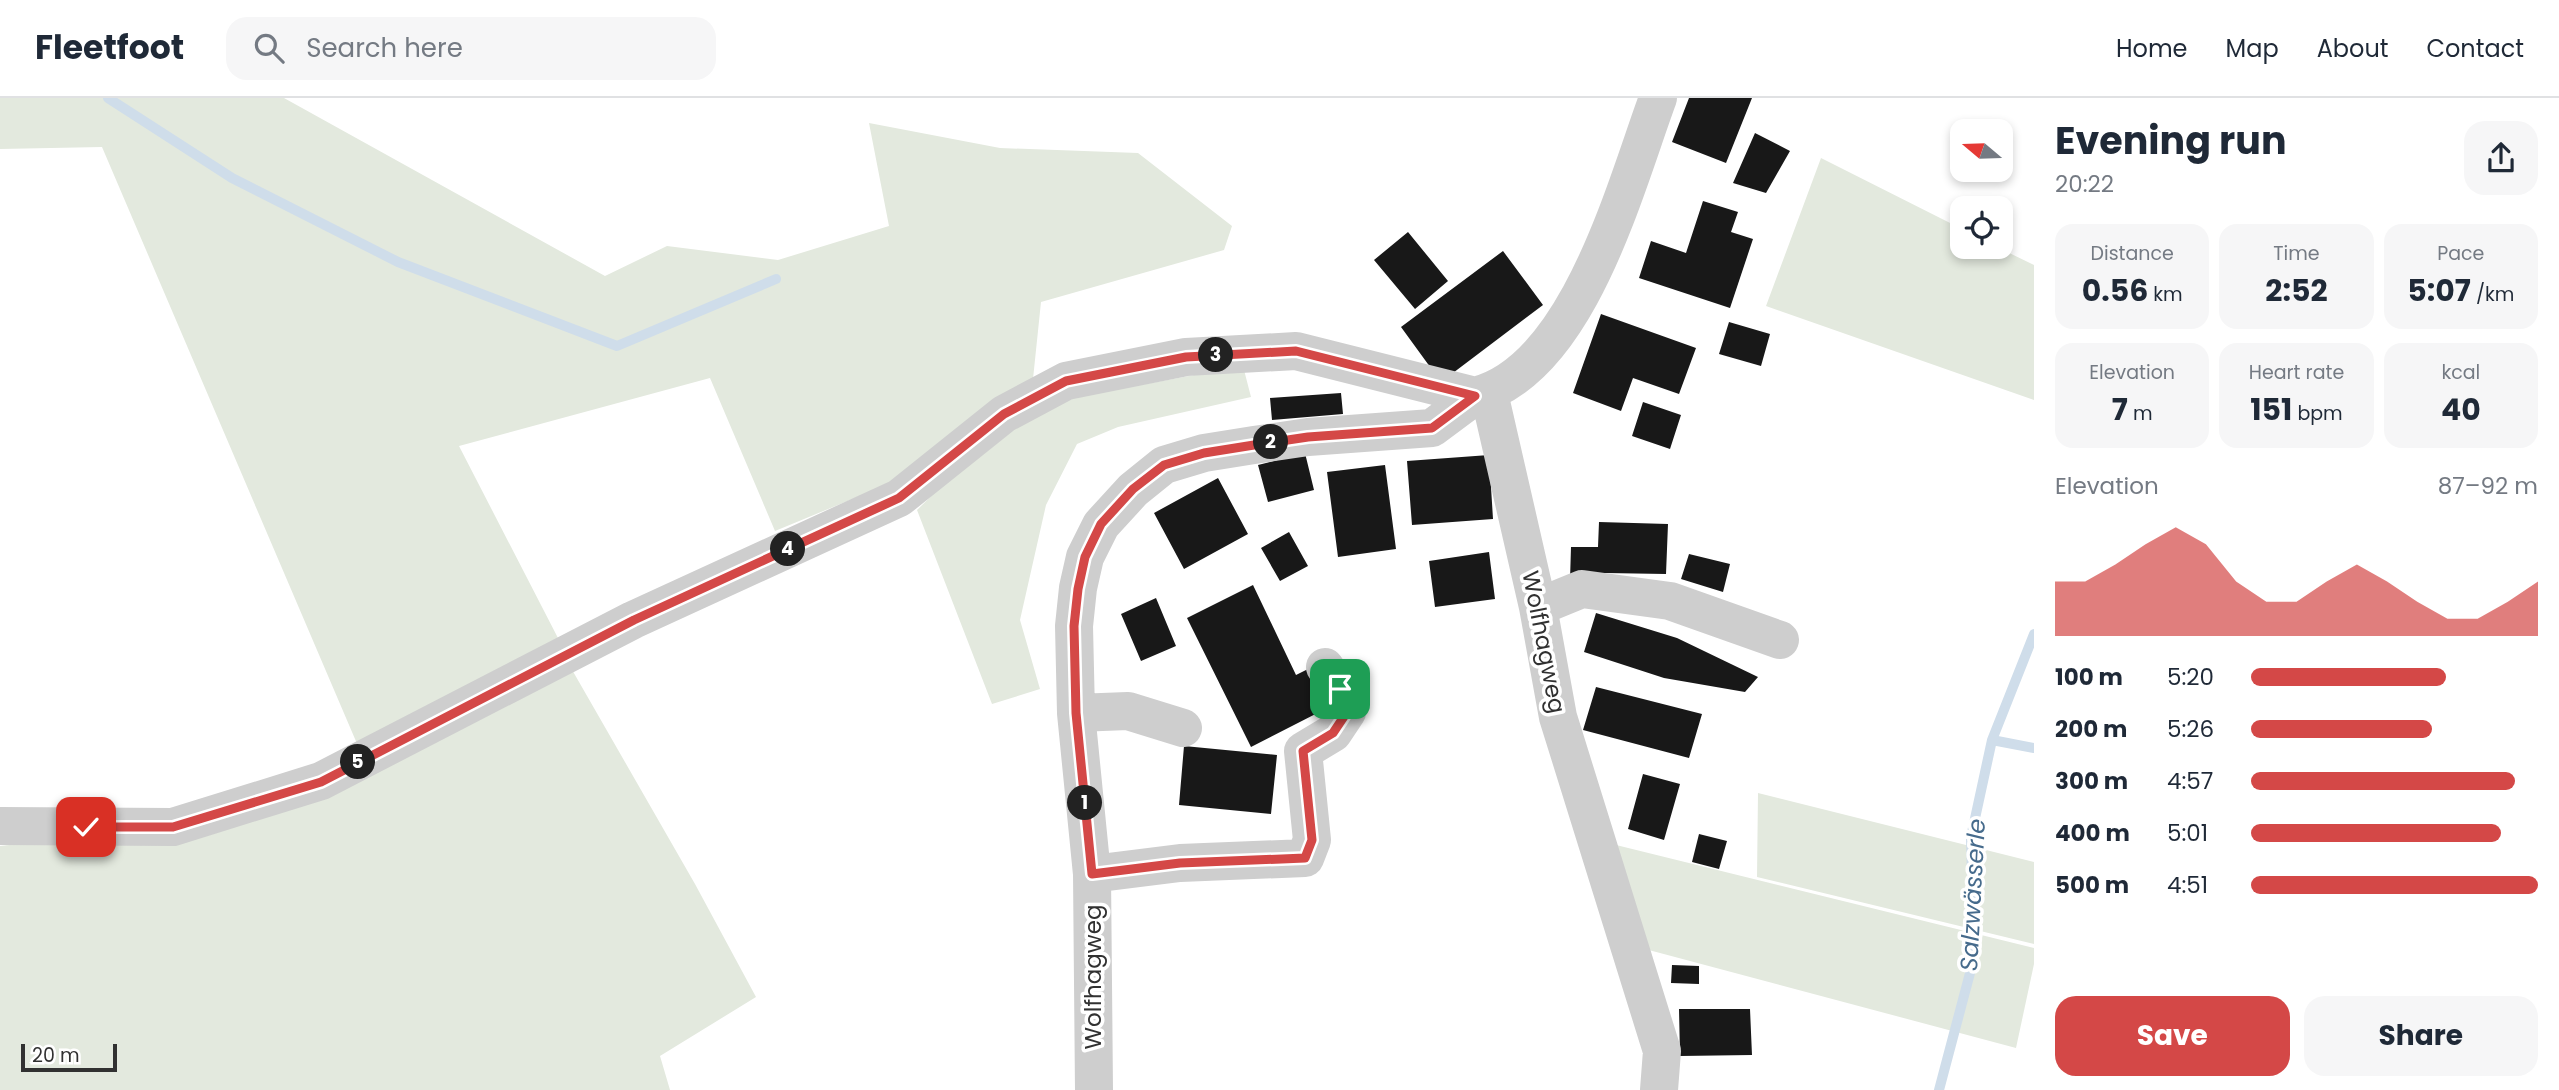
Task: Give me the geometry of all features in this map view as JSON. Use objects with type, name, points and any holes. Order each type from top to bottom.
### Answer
[{"type":"street","points":[[0,826],[173,827],[321,782],[634,620],[899,498],[1004,414],[1066,381],[1186,357],[1296,351],[1482,395],[1511,380],[1541,351],[1573,309],[1597,263],[1658,98]]},
{"type":"street","name":"Wolfhagweg","points":[[1094,1090],[1092,874],[1076,713],[1074,626],[1085,557],[1101,524],[1133,489],[1164,465],[1204,453],[1308,437],[1432,428],[1482,395],[1538,607],[1558,717],[1662,1051],[1659,1090]]},
{"type":"street","points":[[1538,607],[1582,589],[1670,601],[1780,640]]},
{"type":"street","points":[[1092,874],[1180,863],[1305,858],[1312,840],[1303,751],[1333,733],[1347,712],[1340,689],[1325,667]]},
{"type":"street","points":[[1076,713],[1128,710],[1183,728]]},
{"type":"shaded area","points":[[0,98],[284,98],[605,276],[667,246],[778,260],[889,226],[869,123],[1000,148],[1138,153],[1232,226],[1224,250],[1041,302],[1033,379],[896,481],[775,531],[710,378],[459,446],[559,640],[358,746],[102,147],[0,149]]},
{"type":"shaded area","points":[[1821,158],[1950,223],[1950,259],[2013,259],[2013,255],[2034,265],[2034,400],[1766,306]]},
{"type":"shaded area","points":[[1243,366],[1251,397],[1118,427],[1077,444],[1046,505],[1020,620],[1040,689],[992,704],[917,510],[978,450],[1054,401]]},
{"type":"shaded area","points":[[571,668],[695,884],[756,997],[660,1056],[670,1090],[0,1090],[0,846],[173,827]]},
{"type":"shaded area","points":[[1758,793],[2034,862],[2034,944],[1757,877]]},
{"type":"shaded area","points":[[1612,844],[2034,948],[2034,964],[2016,1048],[1645,949]]},
{"type":"building","points":[[1689,98],[1752,98],[1726,163],[1672,142]]},
{"type":"building","points":[[1755,133],[1790,151],[1766,193],[1733,183]]},
{"type":"building","points":[[1703,201],[1738,212],[1731,232],[1753,239],[1730,308],[1639,278],[1651,241],[1686,253]]},
{"type":"building","points":[[1408,232],[1448,281],[1415,309],[1374,260]]},
{"type":"building","points":[[1503,251],[1543,305],[1441,382],[1401,327]]},
{"type":"building","points":[[1601,314],[1696,348],[1679,394],[1633,378],[1621,411],[1573,393]]},
{"type":"building","points":[[1729,322],[1770,334],[1761,366],[1719,354]]},
{"type":"building","points":[[1341,393],[1343,414],[1272,420],[1270,398]]},
{"type":"building","points":[[1643,402],[1681,415],[1670,449],[1632,436]]},
{"type":"building","points":[[1305,453],[1314,490],[1268,502],[1258,465]]},
{"type":"building","points":[[1489,455],[1493,519],[1412,525],[1407,461]]},
{"type":"building","points":[[1385,465],[1396,549],[1338,557],[1327,472]]},
{"type":"building","points":[[1218,478],[1248,534],[1184,569],[1154,513]]},
{"type":"building","points":[[1599,522],[1668,524],[1666,574],[1605,573],[1570,580],[1571,547],[1598,547]]},
{"type":"building","points":[[1289,532],[1308,566],[1280,581],[1261,548]]},
{"type":"building","points":[[1489,552],[1495,599],[1435,607],[1429,561]]},
{"type":"building","points":[[1689,554],[1730,564],[1723,592],[1681,579]]},
{"type":"building","points":[[1253,585],[1296,675],[1320,663],[1339,702],[1251,747],[1187,618]]},
{"type":"building","points":[[1156,598],[1176,646],[1141,661],[1121,614]]},
{"type":"building","points":[[1596,613],[1677,638],[1758,677],[1745,692],[1664,678],[1584,652]]},
{"type":"building","points":[[1596,687],[1702,714],[1689,758],[1583,730]]},
{"type":"building","points":[[1184,746],[1277,755],[1271,814],[1179,805]]},
{"type":"building","points":[[1643,774],[1680,784],[1664,840],[1628,829]]},
{"type":"building","points":[[1699,834],[1727,841],[1719,869],[1692,862]]},
{"type":"building","points":[[1672,965],[1699,966],[1699,984],[1671,983]]},
{"type":"building","points":[[1679,1009],[1750,1009],[1752,1055],[1680,1056]]},
{"type":"waterway","points":[[108,98],[232,178],[398,262],[617,346],[776,279]]},
{"type":"waterway","name":"Salzwässerle","points":[[1939,1090],[1974,958],[1971,837],[1992,740],[2034,634]]},
{"type":"waterway","name":"Salzwässerle","points":[[1992,740],[2034,748]]},
{"type":"route","points":[[86,827],[173,827],[321,782],[634,620],[899,498],[1004,414],[1066,381],[1186,357],[1296,351],[1475,396],[1432,428],[1308,437],[1204,453],[1164,465],[1133,489],[1101,524],[1085,557],[1074,626],[1076,713],[1092,874],[1180,863],[1305,858],[1312,840],[1303,751],[1333,733],[1347,712],[1340,689]]}]
